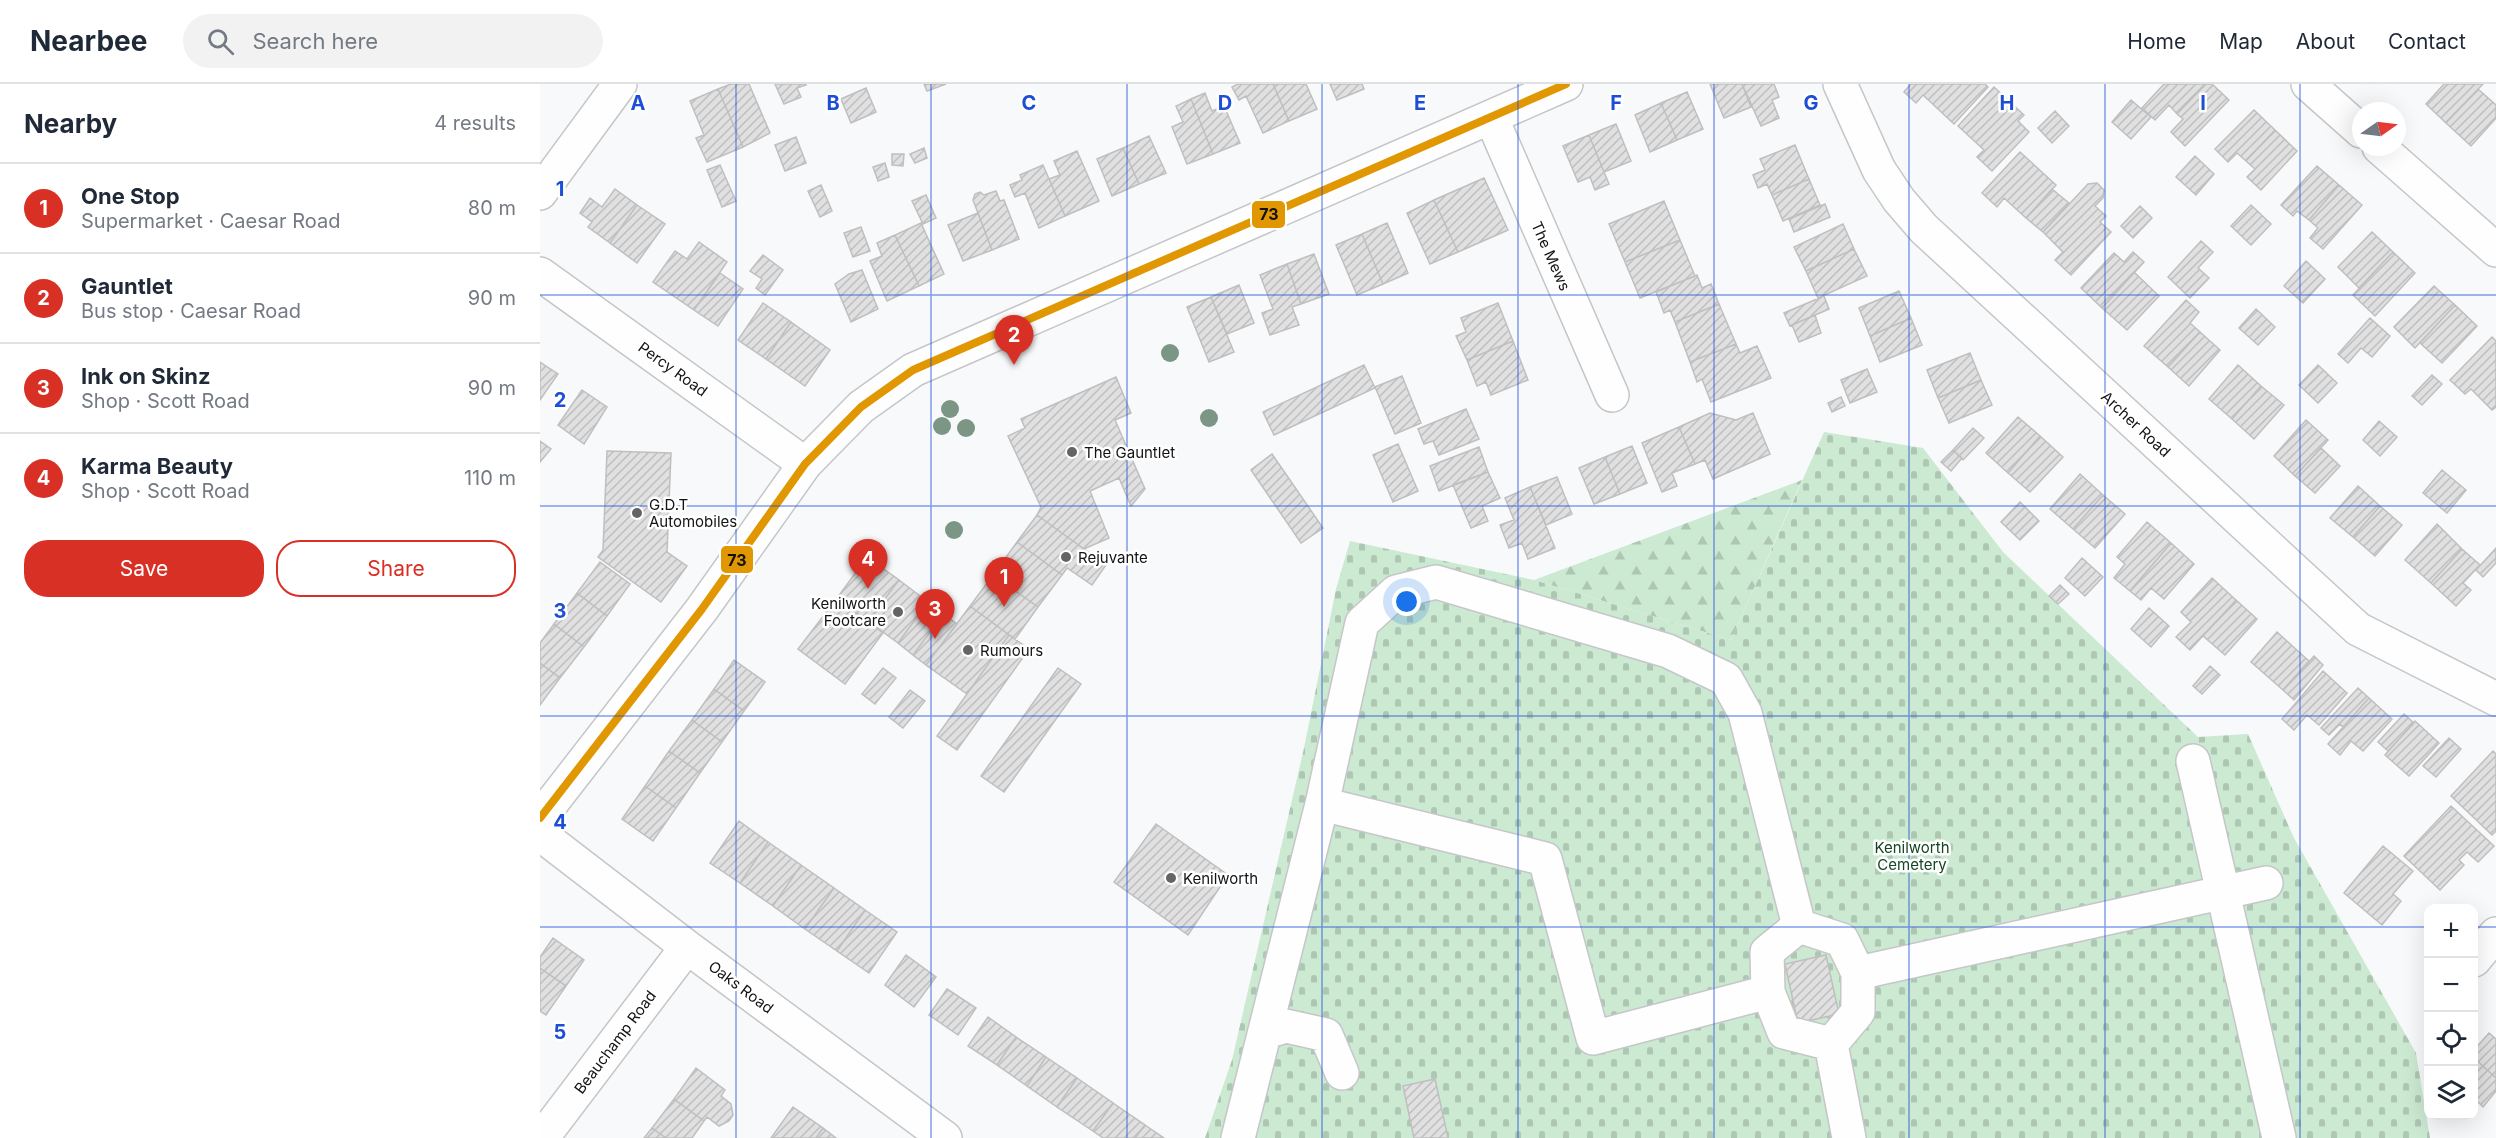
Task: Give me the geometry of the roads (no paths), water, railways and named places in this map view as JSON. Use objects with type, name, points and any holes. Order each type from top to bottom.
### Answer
[{"type":"street","points":[[540,193],[620,84]]},
{"type":"street","points":[[540,818],[702,609],[805,464],[861,407],[914,370],[1566,84]]},
{"type":"street","name":"Archer Road","points":[[1840,84],[1879,170],[1899,200],[1924,229],[2358,629],[2496,699]]},
{"type":"street","points":[[2308,84],[2352,123]]},
{"type":"street","name":"The Mews","points":[[1491,117],[1612,395]]},
{"type":"street","points":[[2389,156],[2496,250]]},
{"type":"street","name":"Percy Road","points":[[540,274],[805,464]]},
{"type":"street","points":[[1238,1138],[1322,804],[1362,623],[1396,592],[1436,582],[1668,651],[1726,679],[1745,713],[1799,926]]},
{"type":"street","points":[[2193,761],[2280,1138]]},
{"type":"street","points":[[1322,804],[1545,859],[1593,1038],[1768,992]]},
{"type":"street","name":"Oaks Road","points":[[540,834],[687,947],[945,1138]]},
{"type":"street","points":[[1858,973],[2266,882]]},
{"type":"street","points":[[1799,926],[1842,940],[1858,973],[1858,1012],[1831,1044]]},
{"type":"street","points":[[1799,926],[1767,952],[1768,992],[1784,1032],[1831,1044]]},
{"type":"street","points":[[2476,958],[2496,934]]},
{"type":"street","name":"Beauchamp Road","points":[[542,1138],[687,947]]},
{"type":"street","points":[[1266,1032],[1286,1026],[1326,1035],[1342,1073]]},
{"type":"street","points":[[1831,1044],[1849,1138]]},
{"type":"place","name":"Gauntlet","points":[[1014,365]]},
{"type":"place","name":"The Gauntlet","points":[[1072,452]]},
{"type":"place","name":"G.D.T Automobiles","points":[[637,513]]},
{"type":"place","name":"Rejuvante","points":[[1066,557]]},
{"type":"place","name":"Karma Beauty","points":[[868,589]]},
{"type":"place","name":"One Stop","points":[[1004,607]]},
{"type":"place","name":"Kenilworth Footcare","points":[[898,612]]},
{"type":"place","name":"Ink on Skinz","points":[[935,639]]},
{"type":"place","name":"Rumours","points":[[968,650]]},
{"type":"place","name":"Kenilworth","points":[[1171,878]]},
{"type":"park label","name":"Kenilworth Cemetery","points":[[1912,856]]}]
